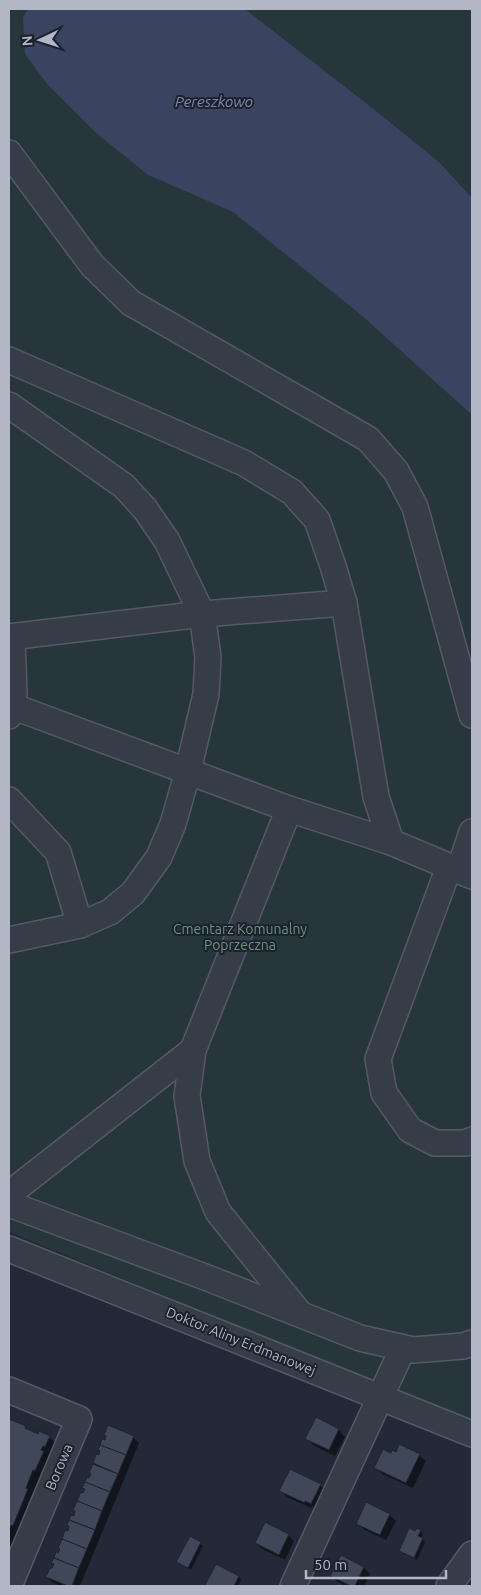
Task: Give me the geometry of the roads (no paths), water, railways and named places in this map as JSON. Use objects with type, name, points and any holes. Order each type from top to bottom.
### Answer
[{"type":"street","points":[[9,153],[92,265],[131,303],[368,439],[396,472],[415,507],[472,715]]},
{"type":"street","points":[[9,360],[244,463],[292,492],[317,520],[344,603],[376,797],[391,842]]},
{"type":"street","points":[[9,406],[124,486],[145,509],[167,541],[202,614],[208,657],[206,694],[173,824],[158,857],[133,893],[110,912],[80,925],[9,940]]},
{"type":"street","points":[[344,603],[202,614],[10,637],[14,695],[10,709],[188,771],[289,809],[391,842],[460,871]]},
{"type":"street","points":[[9,800],[58,852],[80,925]]},
{"type":"street","points":[[289,809],[193,1050],[187,1096],[197,1161],[218,1212],[300,1314]]},
{"type":"street","points":[[472,832],[460,871],[378,1060],[384,1092],[410,1130],[435,1143],[466,1143],[472,1140]]},
{"type":"street","points":[[9,1194],[193,1050]]},
{"type":"street","points":[[9,1204],[360,1338],[413,1350],[463,1346],[472,1343]]},
{"type":"street","name":"Doktor Aliny Erdmanowej","points":[[9,1249],[472,1434]]},
{"type":"street","points":[[293,1586],[403,1348]]},
{"type":"street","name":"Borowa","points":[[9,1390],[79,1419],[9,1586]]},
{"type":"street","points":[[449,1586],[472,1554]]},
{"type":"water","name":"Pereszkowo","points":[[28,9],[245,9],[439,162],[472,198],[472,415],[361,315],[233,212],[148,175],[95,132],[48,85],[25,54],[23,17]]},
{"type":"park label","name":"Cmentarz Komunalny Poprzeczna","points":[[240,938]]}]
